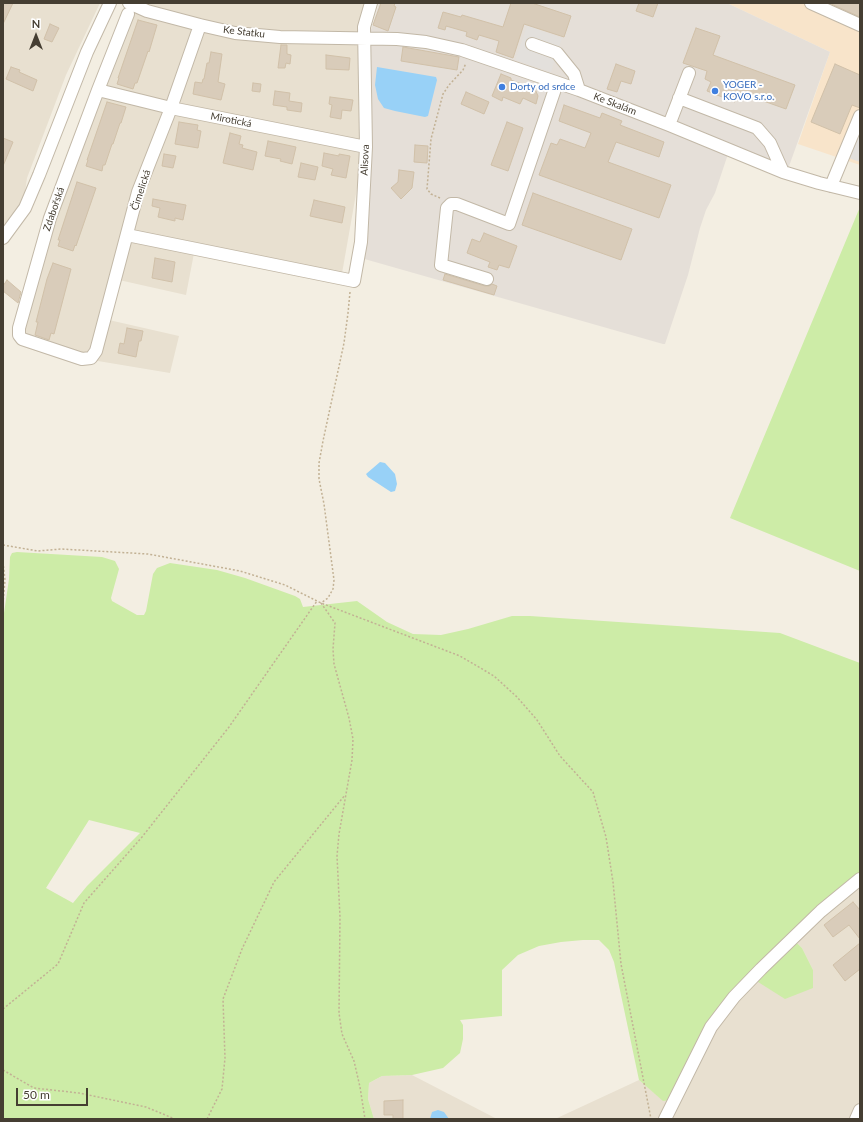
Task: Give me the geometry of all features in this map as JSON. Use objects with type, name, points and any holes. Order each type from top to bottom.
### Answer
[{"type":"street","points":[[3,238],[25,208],[87,52],[110,3]]},
{"type":"street","name":"Alisova","points":[[354,281],[361,242],[366,147],[363,39],[364,27],[371,3]]},
{"type":"street","points":[[811,3],[860,26]]},
{"type":"street","name":"Ke Statku","points":[[129,9],[147,11],[200,25],[235,32],[273,36],[363,39]]},
{"type":"street","name":"Zdabořská","points":[[91,358],[82,359],[22,339],[19,335],[19,328],[50,218],[129,9]]},
{"type":"street","name":"Čimelická","points":[[91,358],[96,351],[138,192],[171,108],[200,25]]},
{"type":"street","name":"Ke Skalám","points":[[363,39],[397,39],[426,42],[469,52],[579,90],[783,172],[860,193]]},
{"type":"street","points":[[532,44],[557,53],[574,74],[579,90]]},
{"type":"street","points":[[669,125],[689,73]]},
{"type":"street","points":[[488,279],[441,266],[447,208],[451,204],[457,204],[510,224],[557,83]]},
{"type":"street","name":"Mirotická","points":[[98,90],[171,108],[366,147]]},
{"type":"street","points":[[679,98],[757,128],[770,143],[783,172]]},
{"type":"street","points":[[831,186],[860,116]]},
{"type":"street","points":[[127,235],[354,281]]},
{"type":"street","points":[[665,1119],[711,1027],[734,997],[821,911],[860,879]]},
{"type":"street","points":[[856,1119],[860,1110]]},
{"type":"path","points":[[451,204],[431,194],[427,189],[431,139],[444,94],[449,85],[463,70],[469,52]]},
{"type":"path","points":[[321,604],[328,598],[333,590],[334,580],[324,504],[318,479],[319,463],[344,343],[350,288],[354,281]]},
{"type":"path","points":[[3,544],[38,551],[61,550],[148,554],[240,571],[285,586],[321,604],[460,656],[494,676],[517,697],[537,720],[560,756],[593,792],[606,837],[615,896],[622,964],[651,1119]]},
{"type":"path","points":[[3,562],[5,580],[3,603]]},
{"type":"path","points":[[3,1009],[58,964],[84,903],[142,837],[230,727],[317,601]]},
{"type":"path","points":[[321,604],[335,623],[333,649],[334,664],[349,718],[352,739],[352,760],[339,834],[337,856],[340,917],[339,1013],[342,1034],[354,1061],[365,1119]]},
{"type":"path","points":[[208,1119],[222,1089],[225,1058],[223,999],[242,949],[274,882],[346,794]]},
{"type":"path","points":[[3,1070],[34,1088],[79,1093],[146,1107],[175,1119]]},
{"type":"shaded area","points":[[3,3],[100,3],[66,75],[27,178],[21,221],[3,244]]},
{"type":"shaded area","points":[[133,3],[372,3],[363,39],[366,137],[341,279],[195,248],[186,295],[119,280],[109,320],[179,336],[170,373],[98,361],[24,339],[19,335],[50,218]]},
{"type":"shaded area","points":[[379,3],[727,3],[830,52],[788,169],[731,145],[715,193],[706,210],[688,275],[665,344],[663,344],[361,258],[370,33]]},
{"type":"shaded area","points":[[727,3],[860,3],[860,165],[798,144],[830,52]]},
{"type":"shaded area","points":[[527,26],[562,38],[551,72],[515,60]]},
{"type":"shaded area","points":[[860,117],[860,162],[843,156]]},
{"type":"shaded area","points":[[860,872],[860,1119],[555,1119],[639,1080],[663,1100],[708,1023],[747,975],[813,988],[813,970],[802,948],[789,935]]},
{"type":"shaded area","points":[[412,1075],[497,1119],[374,1119],[368,1099],[369,1083],[382,1076]]},
{"type":"green space","points":[[860,207],[860,571],[730,518]]},
{"type":"green space","points":[[17,552],[102,557],[115,561],[119,569],[111,598],[112,601],[137,615],[144,615],[146,611],[153,574],[157,568],[170,563],[217,570],[245,578],[295,596],[300,599],[303,607],[357,601],[387,622],[413,634],[441,635],[512,616],[530,616],[780,633],[860,663],[860,872],[789,935],[802,948],[813,970],[813,988],[785,999],[747,975],[708,1023],[672,1100],[663,1101],[639,1080],[614,962],[609,950],[599,940],[583,940],[539,946],[518,955],[502,970],[502,1016],[460,1020],[463,1025],[463,1039],[460,1053],[443,1068],[412,1075],[382,1076],[369,1083],[368,1099],[374,1119],[3,1119],[3,620],[9,579],[10,557],[12,553]],"holes":[[[89,820],[140,833],[87,886],[73,903],[46,888]]]},
{"type":"water","points":[[377,67],[436,77],[437,80],[428,116],[425,117],[384,108],[378,99],[375,85]]},
{"type":"water","points":[[380,462],[385,463],[395,474],[397,484],[395,491],[391,492],[368,477],[366,474]]},
{"type":"water","points":[[438,1110],[444,1112],[449,1119],[430,1119],[432,1112]]},
{"type":"building","points":[[3,3],[13,3],[3,24]]},
{"type":"building","points":[[381,3],[395,3],[394,6],[396,7],[388,31],[373,25]]},
{"type":"building","points":[[511,3],[532,3],[571,16],[564,37],[524,24],[513,58],[496,52],[499,41],[479,35],[477,40],[466,36],[467,32],[446,26],[445,30],[438,28],[443,12],[461,17],[462,15],[503,27]]},
{"type":"building","points":[[639,3],[658,3],[653,17],[636,11]]},
{"type":"building","points":[[829,3],[860,3],[860,17]]},
{"type":"building","points":[[138,20],[157,25],[149,52],[148,51],[137,83],[135,83],[133,89],[117,84]]},
{"type":"building","points":[[50,24],[59,28],[52,42],[44,39]]},
{"type":"building","points":[[696,28],[720,36],[713,55],[795,85],[786,109],[738,92],[735,102],[707,91],[711,82],[705,79],[707,71],[683,63]]},
{"type":"building","points":[[281,45],[287,45],[287,54],[291,55],[290,64],[286,63],[285,68],[278,68]]},
{"type":"building","points":[[403,47],[459,57],[457,70],[401,61]]},
{"type":"building","points":[[211,52],[222,54],[218,82],[225,84],[221,100],[193,94],[195,82],[202,83],[204,79]]},
{"type":"building","points":[[326,55],[350,58],[349,70],[326,69]]},
{"type":"building","points":[[616,64],[635,71],[631,84],[621,81],[617,92],[607,89]]},
{"type":"building","points":[[835,64],[860,75],[860,108],[852,105],[840,134],[811,122]]},
{"type":"building","points":[[11,67],[20,70],[19,72],[37,80],[33,91],[6,79]]},
{"type":"building","points":[[501,74],[511,78],[511,80],[535,89],[538,96],[536,104],[523,98],[520,104],[503,97],[502,101],[492,96]]},
{"type":"building","points":[[253,83],[261,84],[260,92],[252,91]]},
{"type":"building","points":[[275,91],[290,93],[289,101],[302,103],[301,112],[287,110],[287,107],[273,105]]},
{"type":"building","points":[[466,92],[489,102],[484,114],[461,104]]},
{"type":"building","points":[[330,97],[353,100],[351,111],[342,110],[341,119],[330,117],[332,105],[329,104]]},
{"type":"building","points":[[107,102],[126,107],[102,171],[86,166]]},
{"type":"building","points":[[564,105],[600,118],[602,113],[622,121],[620,125],[664,142],[659,157],[616,142],[608,162],[671,185],[659,218],[539,175],[551,143],[557,145],[560,139],[585,148],[591,133],[559,121]]},
{"type":"building","points":[[179,122],[198,125],[197,130],[201,131],[198,148],[175,144]]},
{"type":"building","points":[[507,122],[523,128],[508,171],[491,165]]},
{"type":"building","points":[[230,133],[241,136],[239,144],[243,145],[242,148],[257,152],[253,170],[223,163]]},
{"type":"building","points":[[3,138],[13,142],[3,166]]},
{"type":"building","points":[[268,141],[296,147],[292,164],[280,161],[281,159],[265,156]]},
{"type":"building","points":[[415,145],[428,146],[427,163],[414,162]]},
{"type":"building","points":[[324,153],[339,156],[339,154],[350,156],[346,178],[331,175],[333,169],[322,166]]},
{"type":"building","points":[[164,154],[176,156],[173,168],[162,166]]},
{"type":"building","points":[[301,163],[318,167],[315,180],[298,177]]},
{"type":"building","points":[[399,170],[414,172],[412,188],[401,199],[391,188],[398,182]]},
{"type":"building","points":[[77,182],[96,188],[73,251],[58,246],[60,240],[58,240]]},
{"type":"building","points":[[533,193],[632,229],[621,260],[522,225]]},
{"type":"building","points":[[153,199],[186,205],[183,220],[175,218],[175,221],[158,217],[160,208],[152,206]]},
{"type":"building","points":[[314,200],[345,207],[342,223],[310,216]]},
{"type":"building","points":[[484,233],[517,246],[509,268],[499,265],[497,270],[488,267],[490,262],[467,253],[472,239],[480,242]]},
{"type":"building","points":[[155,258],[175,262],[172,282],[152,278]]},
{"type":"building","points":[[53,263],[71,269],[54,334],[51,333],[49,340],[35,335],[38,322],[36,322],[47,279]]},
{"type":"building","points":[[445,274],[485,286],[492,284],[497,286],[494,295],[443,280]]},
{"type":"building","points":[[7,280],[21,292],[18,303],[3,291],[3,286]]},
{"type":"building","points":[[127,328],[143,331],[141,341],[139,341],[136,357],[118,353],[120,343],[124,344]]},
{"type":"building","points":[[853,902],[860,910],[860,939],[849,925],[833,937],[824,925]]},
{"type":"building","points":[[860,943],[860,969],[845,981],[833,965]]},
{"type":"building","points":[[403,1100],[403,1119],[393,1119],[393,1115],[384,1115],[384,1101]]},
{"type":"place","name":"Dorty od srdce","points":[[502,87]]},
{"type":"place","name":"YOGER - KOVO s.r.o.","points":[[715,91]]}]
